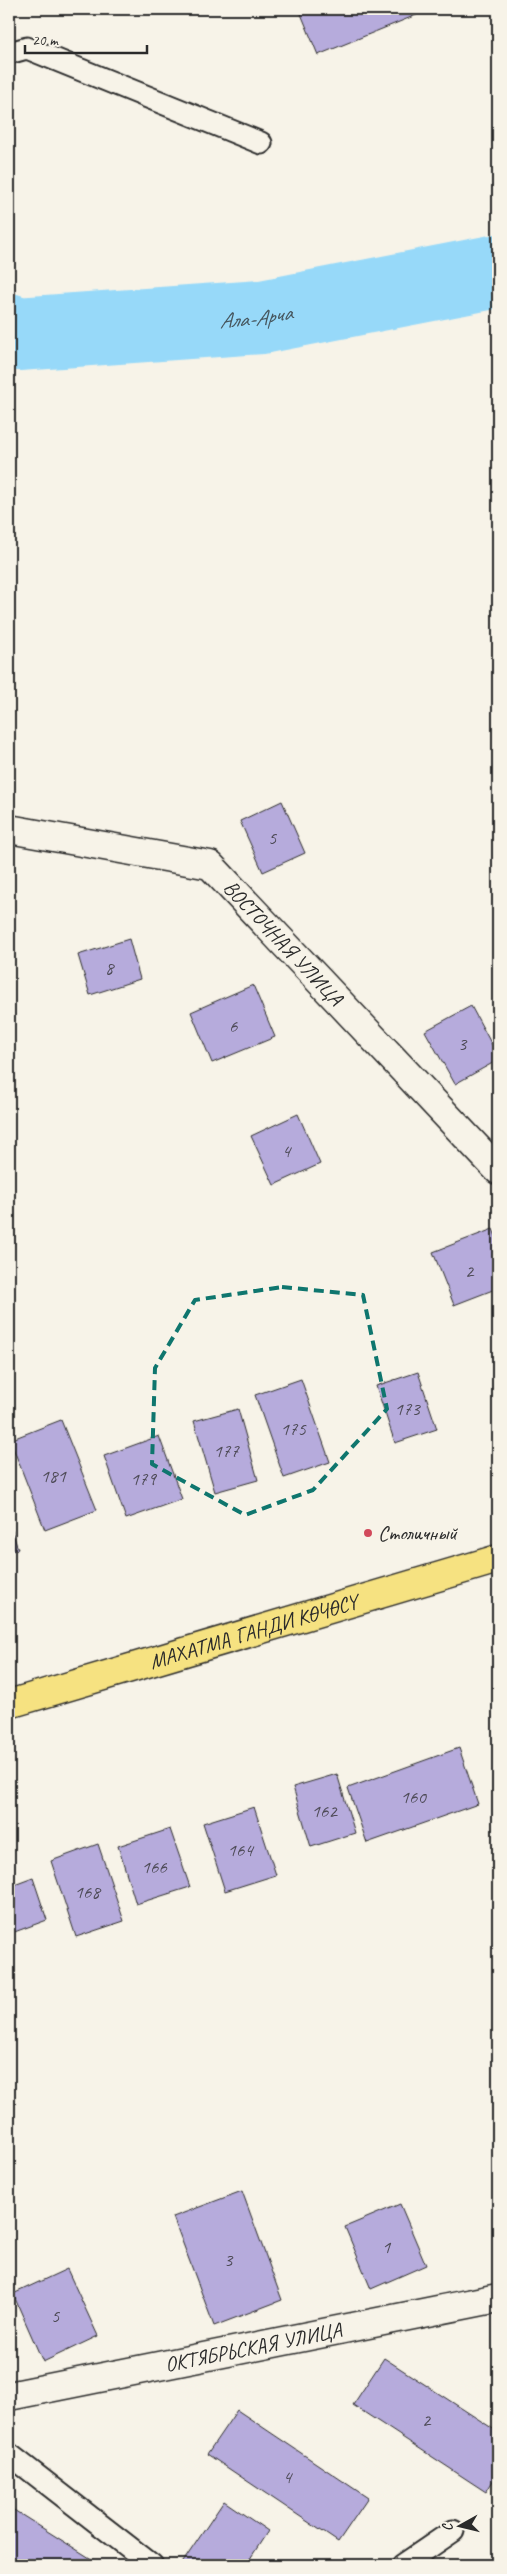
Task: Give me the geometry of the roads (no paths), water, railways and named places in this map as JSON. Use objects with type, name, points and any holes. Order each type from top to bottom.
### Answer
[{"type":"main road","name":"МАХАТМА ГАНДИ КӨЧӨСҮ","points":[[9,1704],[498,1559]]},
{"type":"street","name":"ВОСТОЧНАЯ УЛИЦА","points":[[9,829],[210,865],[498,1170]]},
{"type":"street","name":"ОКТЯБРЬСКАЯ УЛИЦА","points":[[9,2396],[498,2298]]},
{"type":"lane","points":[[9,53],[27,48],[261,142]]},
{"type":"lane","points":[[9,2454],[152,2565]]},
{"type":"lane","points":[[403,2565],[454,2532]]},
{"type":"waterway","name":"Ала-Арча","points":[[9,330],[18,334],[262,317],[498,271]]},
{"type":"place","name":"Столичный","points":[[368,1533]]}]
